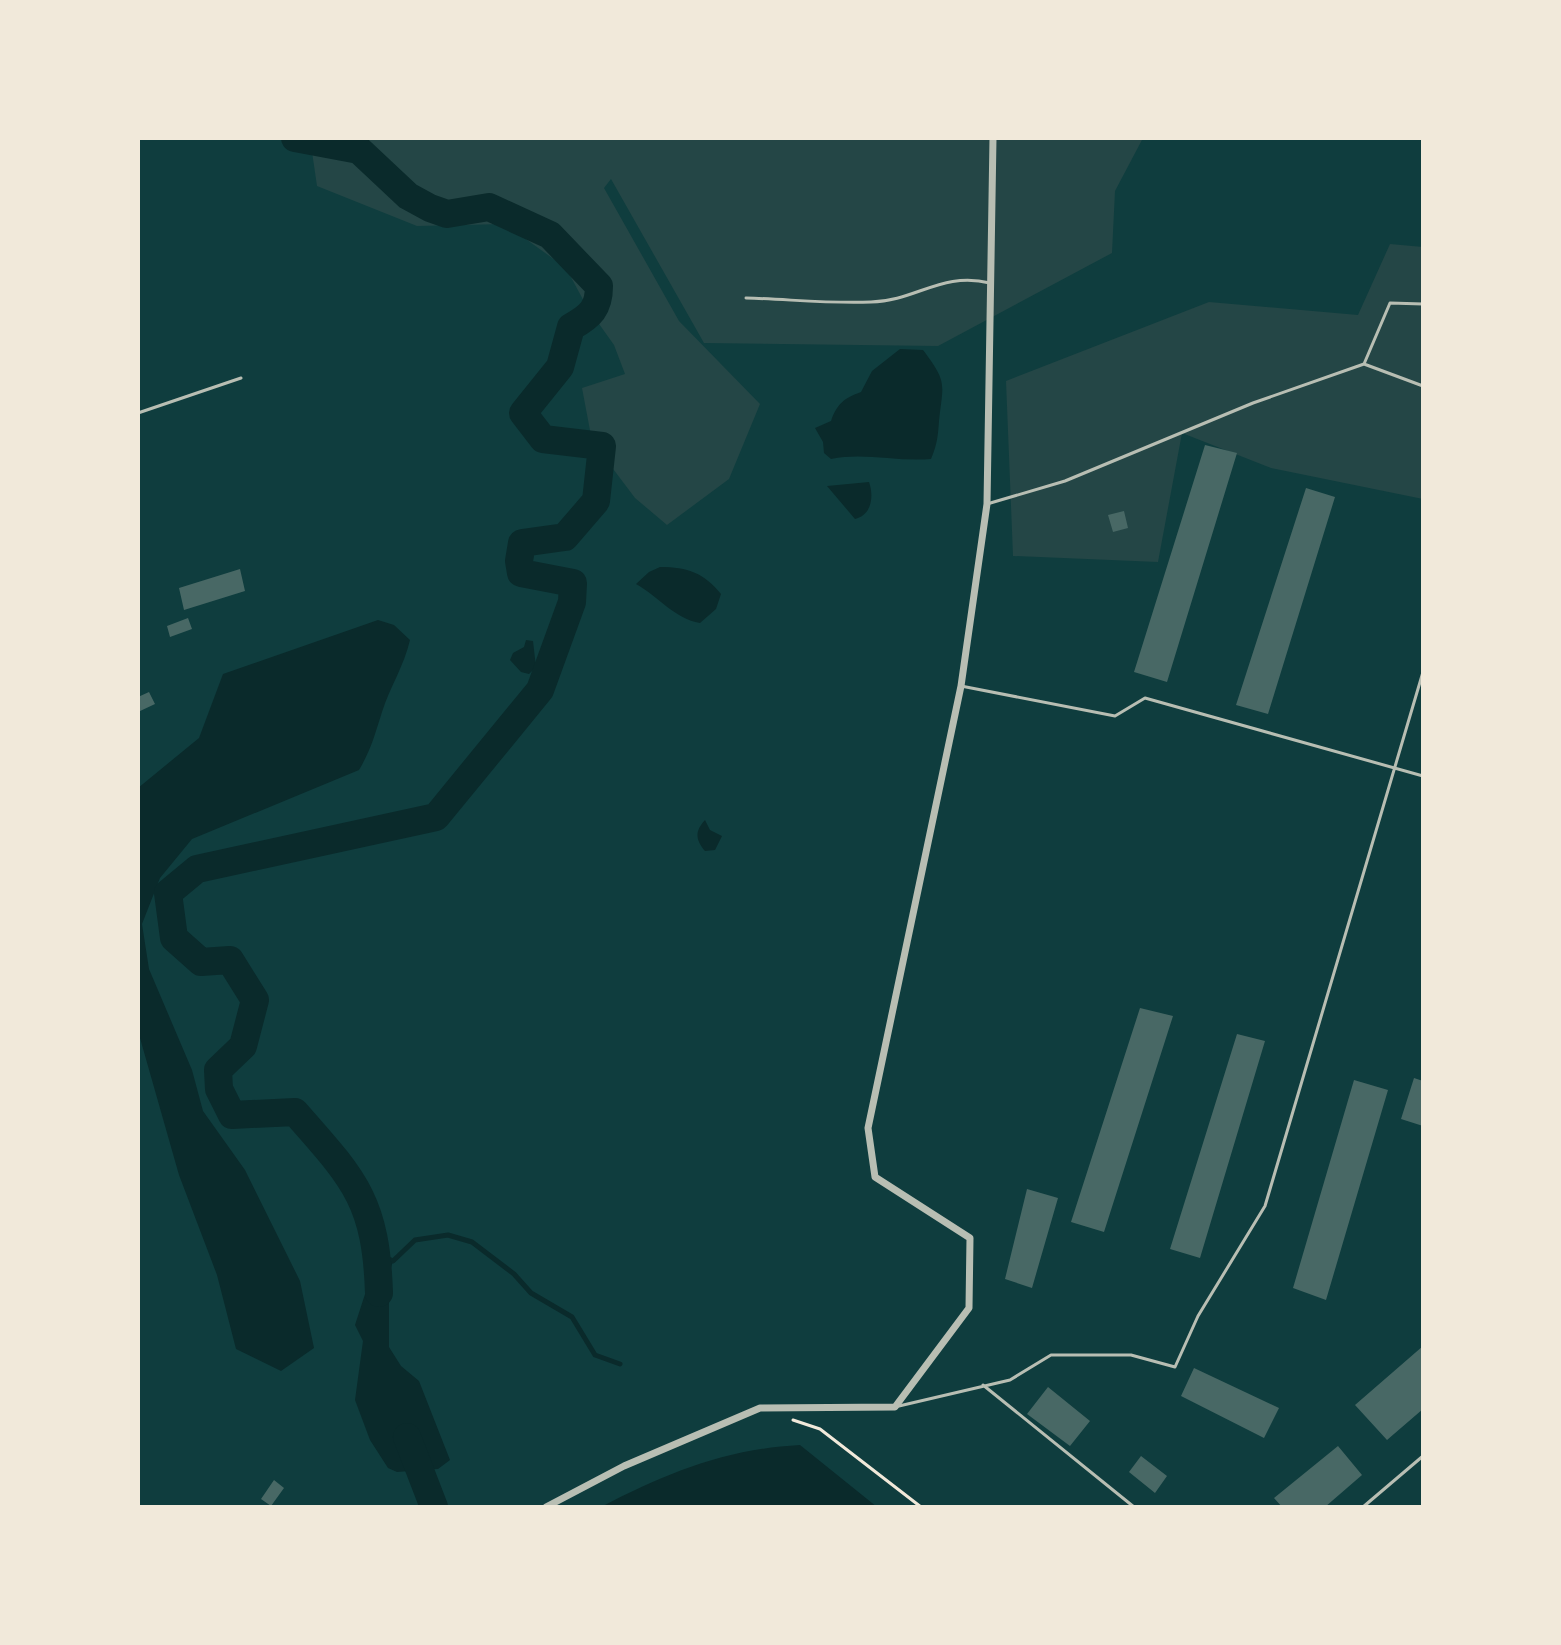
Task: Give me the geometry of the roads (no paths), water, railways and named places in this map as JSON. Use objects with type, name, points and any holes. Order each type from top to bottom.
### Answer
[{"type":"street","points":[[546,1507],[624,1466],[760,1408],[895,1407],[969,1308],[970,1238],[875,1177],[868,1128],[961,686],[987,504],[993,138]]},
{"type":"lane","points":[[746,298],[873,303],[945,280],[970,278],[990,283]]},
{"type":"lane","points":[[1364,364],[1390,303],[1423,304]]},
{"type":"lane","points":[[987,504],[1065,481],[1253,403],[1364,364],[1423,386]]},
{"type":"lane","points":[[138,413],[241,378]]},
{"type":"lane","points":[[895,1407],[1010,1380],[1051,1355],[1131,1355],[1175,1367],[1198,1316],[1265,1206],[1423,672]]},
{"type":"lane","points":[[961,686],[1115,716],[1145,698],[1423,776]]},
{"type":"lane","points":[[983,1385],[1134,1507]]},
{"type":"lane","points":[[1363,1507],[1423,1456]]},
{"type":"waterway","points":[[295,138],[359,150],[408,196],[430,208],[447,214],[489,207],[550,235],[599,286],[592,311],[571,327],[560,367],[523,413],[543,439],[602,446],[596,501],[565,537],[522,543],[521,573],[573,583],[572,602],[540,690],[436,817],[197,869],[168,893],[174,938],[201,962],[230,960],[255,1000],[243,1046],[218,1070],[219,1089],[232,1115],[295,1112],[333,1155],[347,1174],[367,1213],[377,1261],[379,1293]]},
{"type":"waterway","points":[[378,1254],[393,1261],[415,1240],[448,1235],[472,1242],[514,1274],[531,1293],[572,1317],[595,1355],[620,1364]]},
{"type":"waterway","points":[[407,1437],[434,1507]]}]
